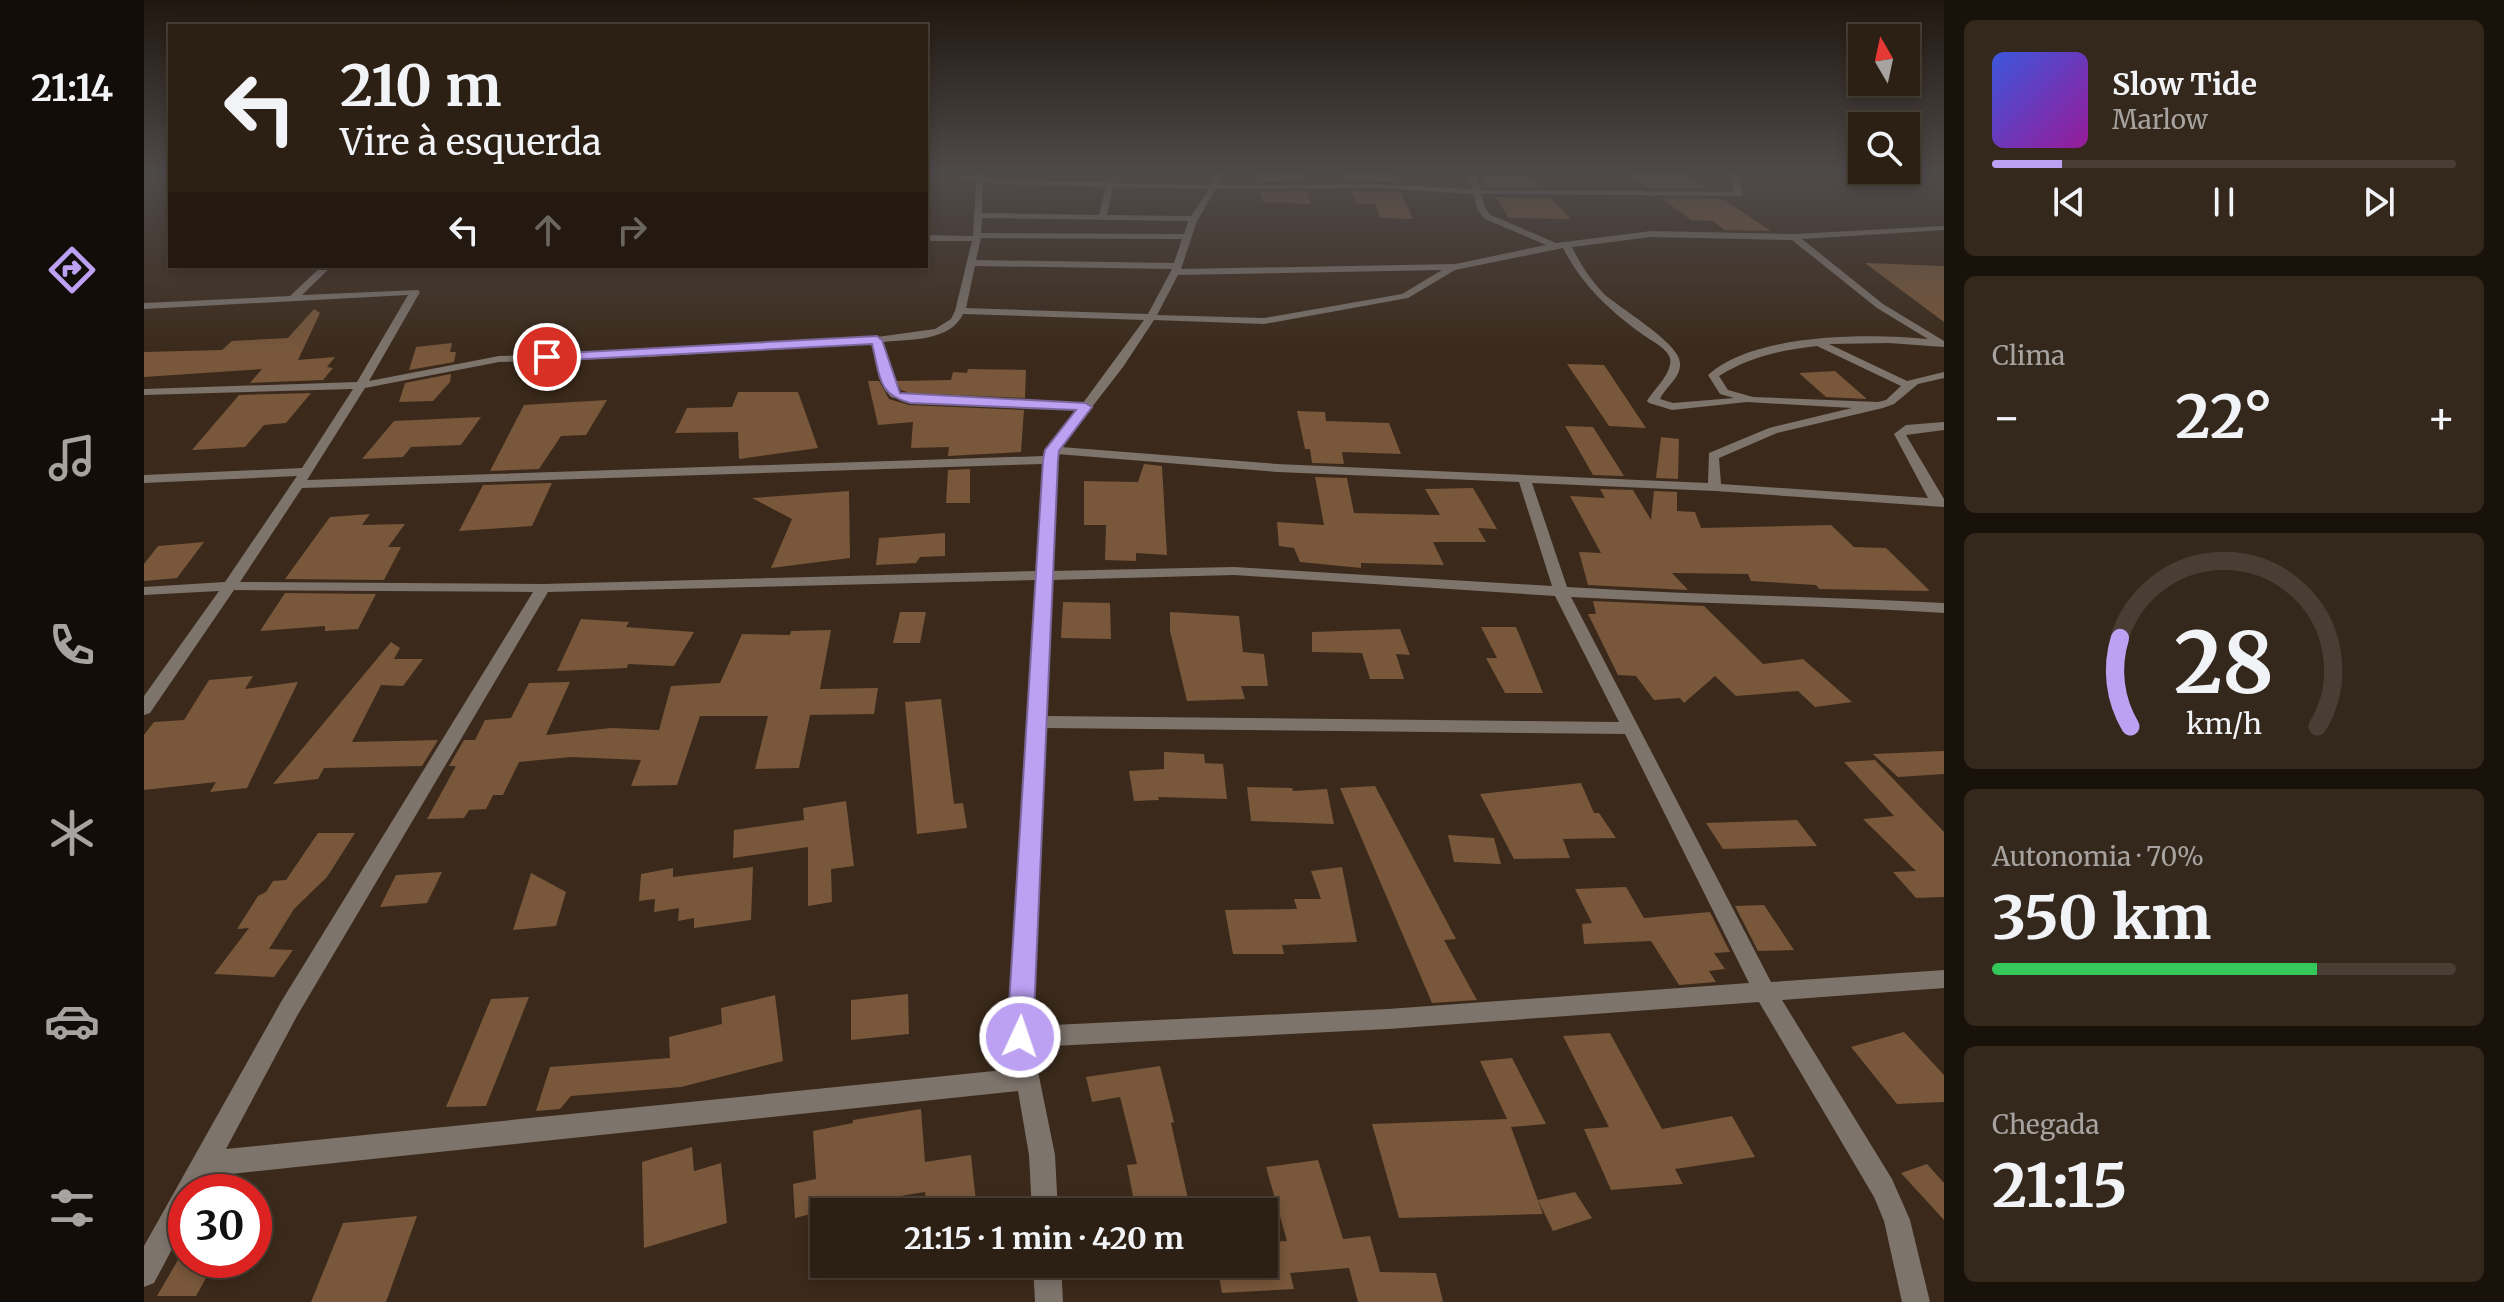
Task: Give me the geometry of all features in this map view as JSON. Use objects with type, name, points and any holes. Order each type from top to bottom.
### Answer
[{"type":"street","points":[[144,392],[364,385],[499,359],[649,354],[877,340],[938,332],[955,321],[960,311],[977,233]]},
{"type":"street","points":[[1044,1198],[1042,1155],[1020,1037],[1051,455],[1150,316],[1177,269],[1189,233]]},
{"type":"street","points":[[1529,233],[1561,245],[1606,304],[1668,348],[1675,358],[1674,373],[1653,401],[1672,407],[1753,400],[1879,406]]},
{"type":"street","points":[[971,263],[1177,269],[1455,267],[1561,245],[1651,234],[1794,237],[1865,233]]},
{"type":"street","points":[[928,238],[1187,237]]},
{"type":"street","points":[[1794,237],[1880,306],[1943,344]]},
{"type":"street","points":[[960,311],[1264,321],[1405,296],[1455,267]]},
{"type":"street","points":[[292,299],[325,268]]},
{"type":"street","points":[[144,709],[304,478],[364,385],[415,292],[145,307]]},
{"type":"street","points":[[877,340],[890,389],[895,395],[910,399],[1085,407]]},
{"type":"street","points":[[1753,400],[1724,392],[1713,375],[1764,352],[1820,344],[1863,341],[1943,344]]},
{"type":"street","points":[[1820,344],[1907,385]]},
{"type":"street","points":[[1715,487],[1713,456],[1731,446],[1804,421],[1879,406],[1890,402],[1914,381],[1944,375]]},
{"type":"street","points":[[1941,503],[1900,434],[1906,429],[1944,426]]},
{"type":"street","points":[[144,479],[304,478],[1051,455],[1715,487],[1941,503]]},
{"type":"street","points":[[1524,479],[1561,592],[1766,994],[1883,1188],[1897,1220],[1916,1302]]},
{"type":"street","points":[[144,591],[229,586],[543,588],[1234,571],[1561,592],[1944,608]]},
{"type":"street","points":[[198,1174],[289,1009],[543,588]]},
{"type":"street","points":[[1036,722],[1631,728]]},
{"type":"street","points":[[1020,1037],[1388,1019],[1944,979]]},
{"type":"street","points":[[204,1164],[1029,1079]]},
{"type":"street","points":[[144,1273],[168,1229]]},
{"type":"street","points":[[1048,1278],[1049,1302]]},
{"type":"building","points":[[1865,263],[1944,266],[1944,322]]},
{"type":"building","points":[[314,309],[320,313],[298,360],[335,357],[327,367],[333,368],[323,380],[250,383],[262,369],[144,377],[144,352],[222,350],[232,341],[288,338]]},
{"type":"building","points":[[452,343],[450,352],[456,352],[454,362],[409,370],[416,347]]},
{"type":"building","points":[[1567,364],[1604,365],[1646,428],[1609,426]]},
{"type":"building","points":[[968,369],[1026,370],[1025,398],[910,393],[901,390],[896,381],[951,380],[953,372],[967,373]]},
{"type":"building","points":[[1835,371],[1867,399],[1826,397],[1799,373]]},
{"type":"building","points":[[451,374],[450,382],[433,401],[399,402],[405,383]]},
{"type":"building","points":[[868,381],[879,381],[889,399],[909,405],[1024,410],[1021,452],[948,456],[949,447],[911,448],[913,422],[878,425]]},
{"type":"building","points":[[738,392],[798,392],[818,448],[739,459],[738,432],[675,433],[687,408],[732,407]]},
{"type":"building","points":[[311,393],[286,423],[264,425],[245,447],[192,450],[239,395]]},
{"type":"building","points":[[607,400],[586,435],[561,436],[539,469],[490,471],[524,405]]},
{"type":"building","points":[[1297,411],[1325,412],[1326,421],[1389,423],[1401,454],[1342,452],[1344,464],[1312,463],[1310,449],[1305,449]]},
{"type":"building","points":[[481,417],[461,445],[411,447],[403,457],[362,459],[394,421]]},
{"type":"building","points":[[1565,426],[1593,427],[1624,476],[1593,475]]},
{"type":"building","points":[[1661,437],[1679,439],[1678,479],[1656,478]]},
{"type":"building","points":[[1144,464],[1162,466],[1167,555],[1136,553],[1136,561],[1105,560],[1106,525],[1084,525],[1084,481],[1138,482]]},
{"type":"building","points":[[970,469],[970,503],[946,503],[948,470]]},
{"type":"building","points":[[1315,477],[1347,478],[1354,513],[1440,515],[1425,489],[1473,488],[1497,529],[1478,528],[1486,542],[1433,542],[1444,565],[1361,563],[1361,568],[1300,562],[1294,548],[1279,546],[1277,522],[1324,525]]},
{"type":"building","points":[[552,483],[532,526],[459,531],[483,485]]},
{"type":"building","points":[[1600,489],[1633,490],[1651,520],[1654,491],[1677,492],[1677,511],[1695,512],[1701,528],[1831,525],[1854,547],[1886,548],[1930,591],[1819,589],[1816,585],[1751,581],[1748,574],[1672,573],[1688,590],[1588,585],[1579,552],[1601,553],[1570,496],[1605,498]]},
{"type":"building","points":[[849,491],[850,558],[771,568],[792,519],[752,498]]},
{"type":"building","points":[[370,514],[362,525],[405,524],[388,547],[401,547],[384,580],[285,579],[330,517]]},
{"type":"building","points":[[945,533],[945,556],[920,557],[916,563],[876,565],[879,538]]},
{"type":"building","points":[[204,542],[177,578],[144,581],[144,564],[158,546]]},
{"type":"building","points":[[285,593],[376,594],[358,629],[325,631],[325,626],[260,631]]},
{"type":"building","points":[[1593,601],[1704,606],[1763,664],[1803,659],[1852,702],[1815,707],[1798,691],[1736,696],[1715,676],[1684,703],[1680,698],[1654,700],[1636,676],[1618,675],[1588,614],[1596,614]]},
{"type":"building","points":[[1063,602],[1110,603],[1111,639],[1061,638]]},
{"type":"building","points":[[900,612],[926,612],[920,643],[893,643]]},
{"type":"building","points":[[1170,612],[1239,616],[1243,652],[1264,654],[1268,686],[1241,686],[1245,699],[1187,701],[1170,631]]},
{"type":"building","points":[[581,619],[629,622],[626,627],[694,632],[674,666],[628,664],[627,668],[557,671]]},
{"type":"building","points":[[1481,627],[1516,627],[1543,693],[1505,693],[1486,658],[1497,658]]},
{"type":"building","points":[[1400,629],[1410,655],[1396,654],[1404,679],[1370,679],[1362,653],[1312,652],[1312,632]]},
{"type":"building","points":[[831,630],[820,689],[878,688],[874,714],[810,715],[799,768],[755,769],[768,716],[700,716],[677,785],[631,786],[641,760],[571,757],[519,762],[503,795],[493,795],[486,809],[469,810],[464,818],[427,819],[456,766],[449,766],[464,740],[475,740],[485,720],[511,718],[529,683],[570,682],[546,735],[611,728],[659,730],[671,686],[720,683],[742,634],[790,635],[791,631]]},
{"type":"building","points":[[391,642],[400,648],[394,659],[423,659],[403,686],[381,685],[352,742],[438,740],[422,766],[324,768],[318,779],[273,784]]},
{"type":"building","points":[[253,676],[245,689],[298,682],[247,788],[210,792],[216,782],[144,790],[144,735],[154,722],[184,720],[209,680]]},
{"type":"building","points":[[941,699],[954,804],[963,803],[967,828],[917,834],[905,702]]},
{"type":"building","points":[[1944,751],[1944,774],[1898,777],[1873,754]]},
{"type":"building","points":[[1164,752],[1204,754],[1205,763],[1223,764],[1227,799],[1158,797],[1159,800],[1134,801],[1129,771],[1164,769]]},
{"type":"building","points":[[1875,760],[1944,832],[1944,897],[1916,898],[1893,872],[1916,871],[1863,819],[1894,816],[1844,762]]},
{"type":"building","points":[[1581,783],[1594,813],[1599,813],[1616,838],[1563,839],[1570,858],[1514,859],[1480,794]]},
{"type":"building","points":[[1375,786],[1456,939],[1444,940],[1477,1000],[1432,1003],[1340,788]]},
{"type":"building","points":[[1247,787],[1292,788],[1293,791],[1327,789],[1334,824],[1251,821]]},
{"type":"building","points":[[846,801],[854,866],[831,869],[832,902],[808,906],[808,847],[733,858],[734,830],[804,820],[803,808]]},
{"type":"building","points":[[1797,820],[1817,846],[1723,849],[1706,823]]},
{"type":"building","points":[[318,833],[355,833],[327,877],[294,909],[269,949],[293,950],[274,977],[214,974],[249,928],[237,929],[258,896],[266,892],[273,881],[286,880]]},
{"type":"building","points":[[1448,835],[1494,838],[1501,864],[1454,862]]},
{"type":"building","points":[[753,867],[751,920],[694,928],[694,918],[678,921],[679,908],[654,912],[655,899],[639,901],[641,874],[673,868],[673,877]]},
{"type":"building","points":[[1342,867],[1357,942],[1282,945],[1284,954],[1233,954],[1225,910],[1297,909],[1294,899],[1321,899],[1311,871]]},
{"type":"building","points":[[442,872],[427,903],[380,907],[396,875]]},
{"type":"building","points":[[531,873],[566,892],[556,926],[513,930]]},
{"type":"building","points":[[1626,887],[1644,918],[1710,912],[1730,952],[1714,953],[1725,969],[1709,971],[1716,982],[1679,985],[1651,941],[1584,944],[1582,924],[1592,923],[1575,889]]},
{"type":"building","points":[[1764,905],[1794,950],[1758,951],[1735,906]]},
{"type":"building","points":[[908,994],[909,1034],[851,1040],[851,1000]]},
{"type":"building","points":[[775,995],[783,1061],[681,1087],[571,1096],[560,1109],[536,1111],[550,1067],[670,1058],[669,1037],[722,1024],[721,1008]]},
{"type":"building","points":[[529,997],[486,1106],[446,1107],[491,999]]},
{"type":"building","points":[[1904,1032],[1944,1075],[1944,1102],[1897,1104],[1851,1047]]},
{"type":"building","points":[[1610,1033],[1662,1129],[1732,1116],[1755,1157],[1675,1169],[1683,1184],[1611,1190],[1584,1129],[1609,1127],[1563,1036]]},
{"type":"building","points":[[1512,1058],[1546,1124],[1511,1127],[1543,1214],[1399,1218],[1372,1124],[1507,1119],[1480,1061]]},
{"type":"building","points":[[1160,1066],[1188,1198],[1133,1198],[1127,1165],[1137,1164],[1120,1097],[1092,1102],[1086,1077]]},
{"type":"building","points":[[921,1109],[925,1162],[971,1155],[976,1198],[926,1198],[925,1192],[889,1198],[810,1198],[810,1214],[795,1218],[793,1184],[816,1179],[813,1131],[853,1123],[853,1120]]},
{"type":"building","points":[[692,1147],[694,1171],[721,1163],[727,1223],[644,1248],[642,1162]]},
{"type":"building","points":[[1318,1160],[1343,1239],[1370,1236],[1380,1272],[1436,1273],[1443,1302],[1358,1302],[1349,1268],[1290,1273],[1294,1289],[1222,1293],[1219,1278],[1278,1278],[1278,1241],[1287,1241],[1278,1198],[1275,1198],[1266,1167]]},
{"type":"building","points":[[1927,1164],[1944,1183],[1944,1220],[1901,1173]]},
{"type":"building","points":[[1575,1192],[1592,1218],[1553,1231],[1538,1200]]},
{"type":"building","points":[[417,1216],[386,1302],[311,1302],[343,1223]]},
{"type":"building","points":[[168,1277],[206,1278],[196,1296],[157,1296]]},
{"type":"route","points":[[547,357],[877,340],[890,389],[895,395],[910,399],[1085,407],[1052,450],[1050,460],[1020,1037]]}]
